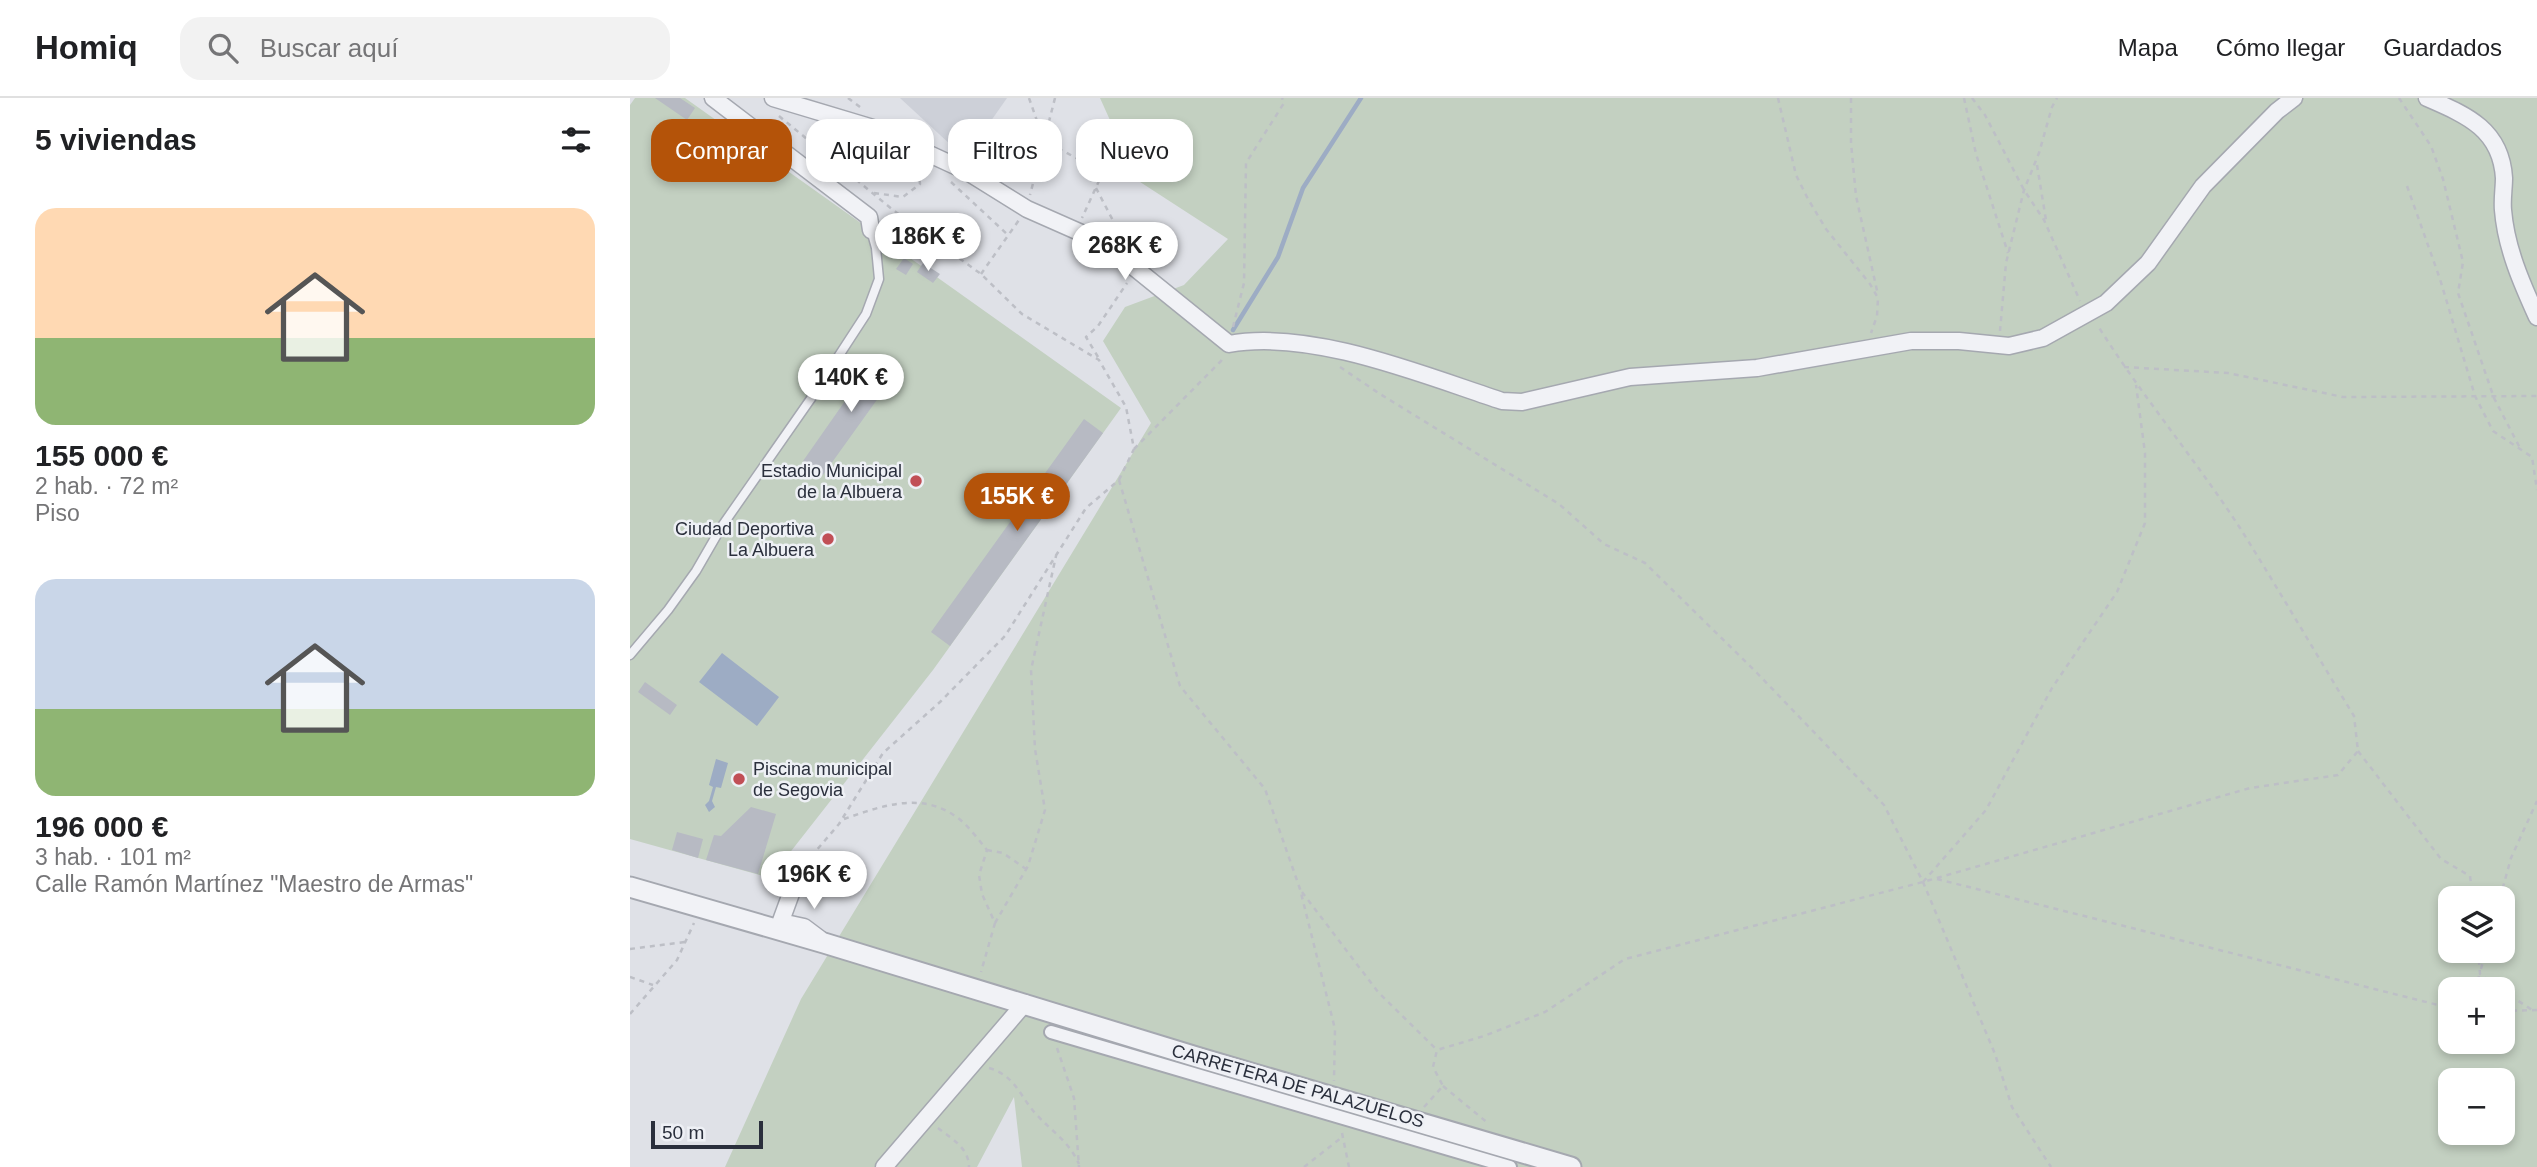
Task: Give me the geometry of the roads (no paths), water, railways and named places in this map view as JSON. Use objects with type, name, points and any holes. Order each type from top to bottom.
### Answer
[{"type":"street","points":[[713,98],[870,223]]},
{"type":"street","points":[[773,98],[873,128],[966,171],[1027,209],[1104,243],[1229,344],[1249,340],[1294,341],[1381,362],[1502,401],[1522,402],[1630,377],[1757,368],[1911,341],[1958,341],[2009,346],[2043,338],[2106,303],[2148,263],[2203,186],[2277,111],[2294,98]]},
{"type":"street","points":[[2427,98],[2465,115],[2496,144],[2504,175],[2502,211],[2517,273],[2537,317]]},
{"type":"street","points":[[780,925],[797,877],[806,862]]},
{"type":"street","name":"CARRETERA DE PALAZUELOS","points":[[630,887],[780,925],[824,943],[1571,1167]]},
{"type":"street","points":[[884,1167],[1025,1003]]},
{"type":"street","points":[[1051,1032],[1510,1167]]},
{"type":"lane","points":[[630,654],[668,610],[696,571],[722,526],[866,314],[874,296],[880,269],[870,223]]},
{"type":"water","points":[[722,653],[779,697],[757,726],[699,682]]},
{"type":"water","points":[[716,759],[728,763],[721,788],[716,787],[712,801],[715,807],[709,812],[705,805],[713,787],[709,785]]},
{"type":"waterway","points":[[1233,330],[1278,257],[1303,188],[1361,98]]},
{"type":"place","name":"Estadio Municipal de la Albuera","points":[[916,481]]},
{"type":"place","name":"Ciudad Deportiva La Albuera","points":[[828,539]]},
{"type":"place","name":"Piscina municipal de Segovia","points":[[739,779]]}]
